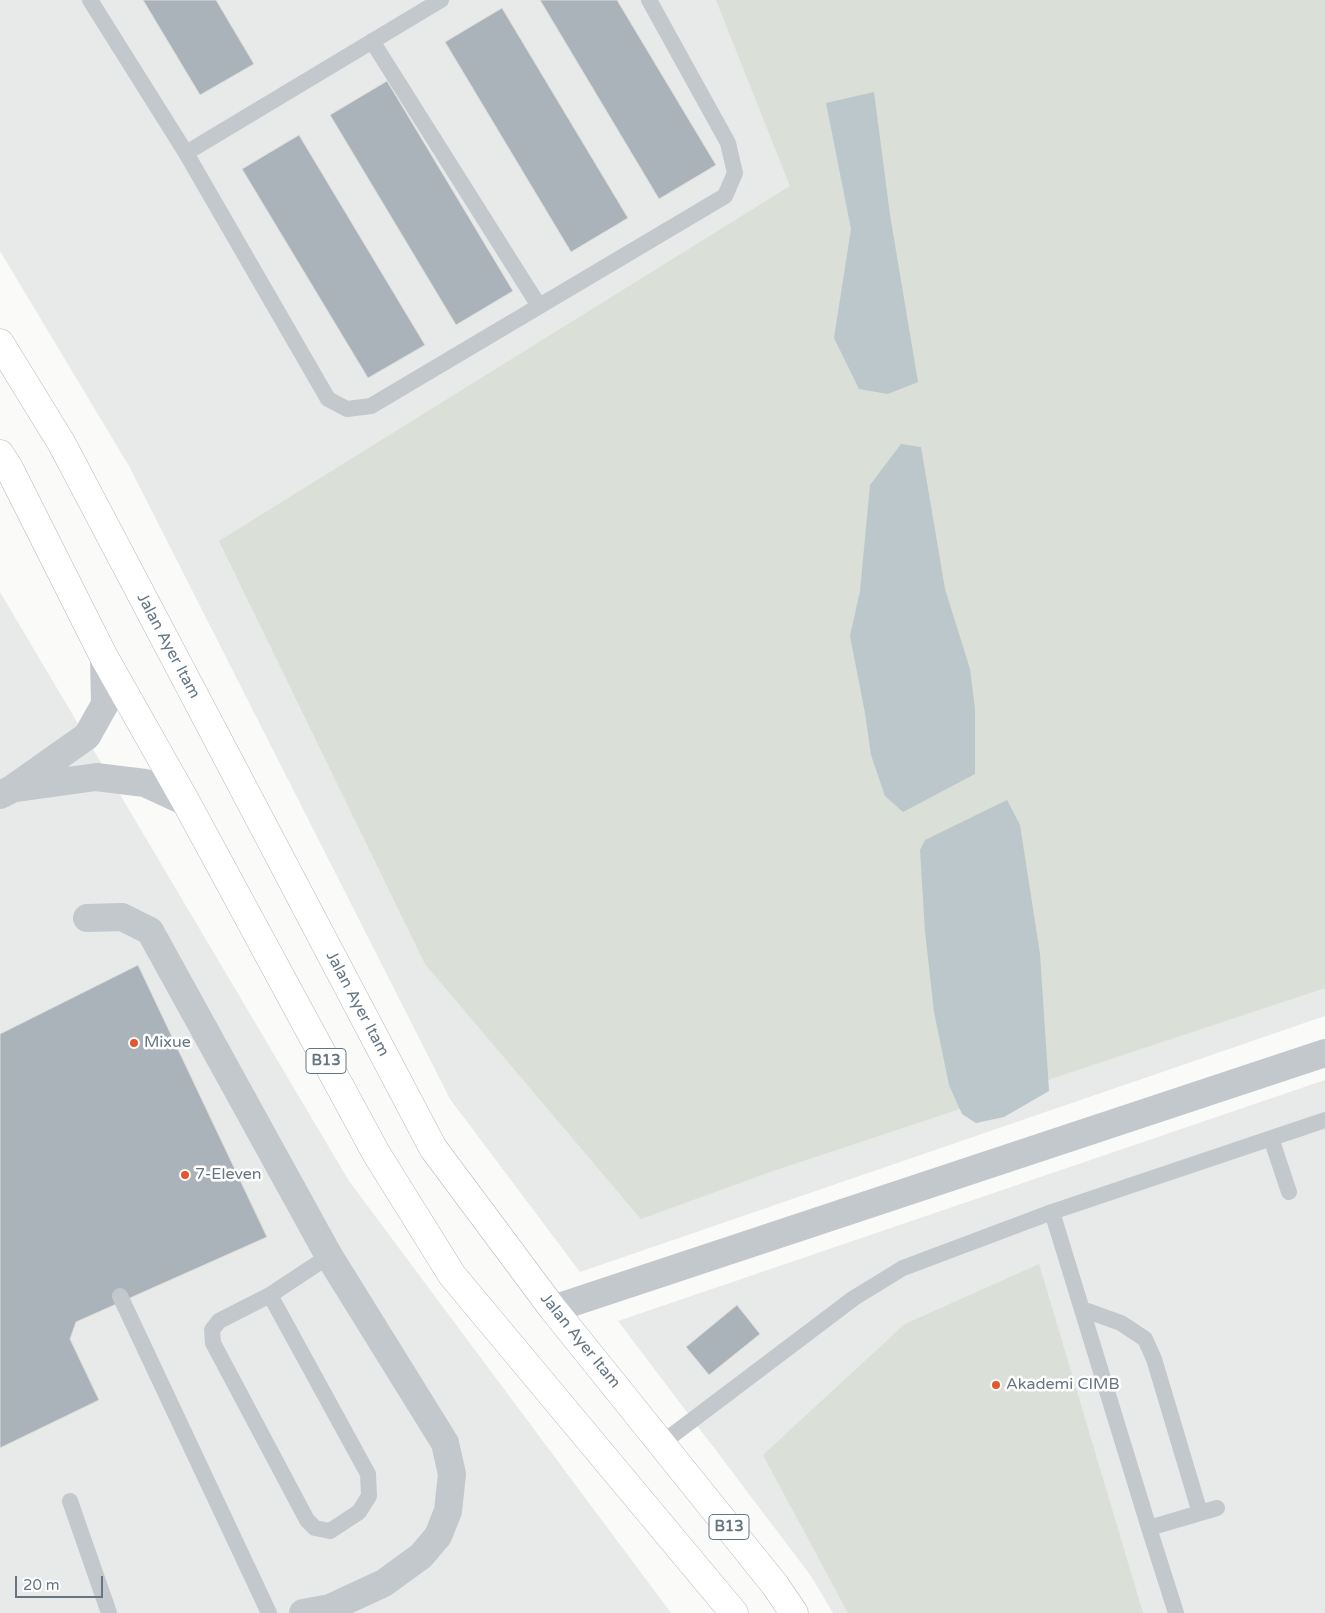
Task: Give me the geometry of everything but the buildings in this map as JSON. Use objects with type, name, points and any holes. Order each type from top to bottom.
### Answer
[{"type":"main road","name":"Jalan Ayer Itam","points":[[0,343],[62,444],[433,1148],[554,1309],[775,1585],[794,1613]]},
{"type":"main road","name":"B13","points":[[0,454],[9,468],[104,657],[186,802],[376,1153],[452,1275],[734,1613]]},
{"type":"street","points":[[6,792],[87,736],[106,704],[104,657]]},
{"type":"street","points":[[6,792],[96,777],[145,783],[186,802]]},
{"type":"street","points":[[87,918],[122,917],[150,931],[329,1256],[445,1443],[452,1474],[448,1511],[438,1536],[421,1556],[384,1583],[330,1608],[302,1613]]},
{"type":"street","points":[[554,1309],[1325,1053]]},
{"type":"lane","points":[[90,0],[186,153],[328,399],[348,409],[371,406],[725,196],[735,173],[728,143],[649,0]]},
{"type":"lane","points":[[186,153],[439,1]]},
{"type":"lane","points":[[372,41],[539,306]]},
{"type":"lane","points":[[662,1443],[854,1298],[903,1268],[1052,1212],[1325,1120]]},
{"type":"lane","points":[[1272,1138],[1289,1192]]},
{"type":"lane","points":[[1052,1212],[1148,1528],[1176,1613]]},
{"type":"lane","points":[[270,1295],[368,1474],[369,1496],[359,1512],[330,1530],[315,1528],[306,1520],[213,1343],[212,1330],[220,1321],[270,1295],[329,1256]]},
{"type":"lane","points":[[120,1296],[269,1613]]},
{"type":"lane","points":[[1082,1309],[1121,1322],[1145,1338],[1154,1359],[1200,1512]]},
{"type":"lane","points":[[70,1500],[109,1613]]},
{"type":"lane","points":[[1148,1528],[1217,1508]]},
{"type":"shaded area","points":[[0,0],[1325,0],[1325,1016],[580,1272],[450,1099],[129,466],[0,251]]},
{"type":"shaded area","points":[[716,0],[1325,0],[1325,988],[770,1172],[641,1219],[425,964],[219,541],[790,186]]},
{"type":"shaded area","points":[[874,92],[890,215],[918,382],[888,394],[859,389],[834,338],[851,229],[826,103]]},
{"type":"shaded area","points":[[901,444],[921,447],[945,589],[970,669],[975,709],[975,774],[903,812],[885,796],[871,755],[850,636],[860,591],[870,485]]},
{"type":"shaded area","points":[[0,592],[349,1181],[671,1613],[0,1613]]},
{"type":"shaded area","points":[[1007,800],[1020,825],[1040,954],[1049,1091],[1004,1117],[976,1123],[962,1114],[949,1085],[934,1012],[925,931],[920,850],[925,840]]},
{"type":"shaded area","name":"Akademi CIMB","points":[[1325,1080],[1325,1613],[833,1613],[811,1576],[618,1321]]},
{"type":"shaded area","points":[[1039,1264],[1143,1613],[848,1613],[763,1455],[905,1324]]},
{"type":"place","name":"Mixue","points":[[134,1043]]},
{"type":"place","name":"7-Eleven","points":[[185,1175]]},
{"type":"place","name":"Akademi CIMB","points":[[996,1385]]}]
